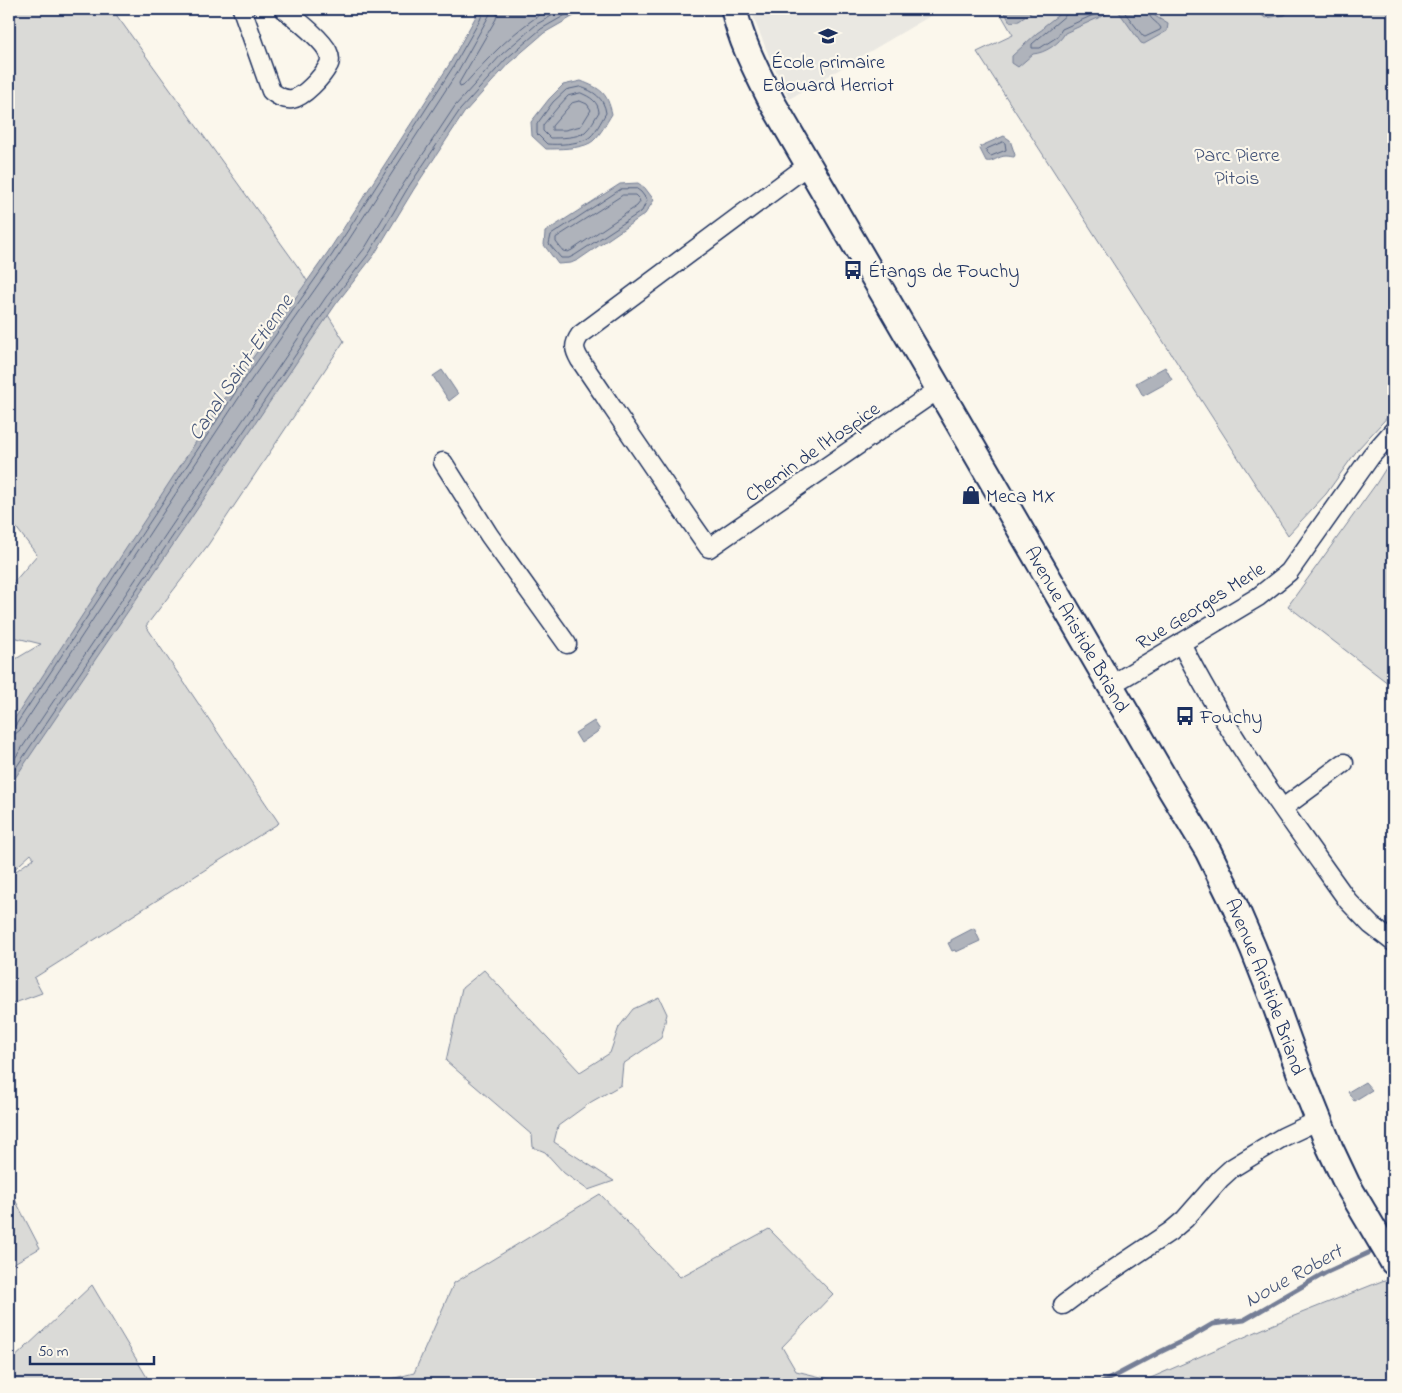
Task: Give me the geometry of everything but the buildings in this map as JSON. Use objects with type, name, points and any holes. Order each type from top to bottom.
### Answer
[{"type":"street","points":[[242,9],[271,91],[279,98],[290,99],[301,96],[316,82],[329,65],[330,57],[323,44],[284,9]]},
{"type":"street","name":"Avenue Aristide Briand","points":[[734,9],[747,53],[772,102],[1111,685],[1170,790],[1208,851],[1234,904],[1275,1004],[1318,1120],[1347,1184],[1391,1259]]},
{"type":"street","name":"Chemin de l'Hospice","points":[[808,165],[580,336],[575,344],[575,350],[580,360],[709,548],[939,389]]},
{"type":"street","name":"Rue Georges Merle","points":[[1111,685],[1258,597],[1289,572],[1370,456],[1393,432]]},
{"type":"street","points":[[443,462],[489,535],[567,644]]},
{"type":"street","points":[[1180,644],[1230,731],[1348,901],[1371,925],[1393,942]]},
{"type":"street","points":[[1283,808],[1344,763]]},
{"type":"street","points":[[1063,1305],[1171,1231],[1185,1219],[1232,1168],[1283,1137],[1318,1120]]},
{"type":"shaded area","name":"École primaire Edouard Herriot","points":[[750,9],[942,9],[789,99]]},
{"type":"green space","points":[[9,9],[112,9],[301,271],[344,341],[208,545],[146,626],[279,823],[34,978],[42,993],[9,1005],[9,876],[34,858],[31,854],[9,874],[9,663],[41,644],[9,636],[9,588],[37,555],[9,518]]},
{"type":"green space","name":"Parc Pierre Pitois","points":[[998,9],[1393,9],[1393,411],[1358,449],[1326,494],[1288,535],[977,52],[1013,35]]},
{"type":"green space","points":[[1393,457],[1393,687],[1288,606],[1376,484]]},
{"type":"green space","points":[[484,970],[580,1072],[610,1053],[619,1027],[633,1009],[659,997],[667,1014],[661,1038],[623,1064],[621,1085],[591,1102],[558,1126],[554,1142],[614,1181],[588,1190],[564,1173],[545,1152],[533,1147],[532,1135],[446,1061],[462,988]]},
{"type":"green space","points":[[9,1188],[40,1248],[9,1266]]},
{"type":"green space","points":[[600,1194],[680,1277],[769,1229],[833,1294],[782,1347],[796,1371],[850,1384],[372,1384],[414,1373],[454,1283]]},
{"type":"green space","points":[[1387,1279],[1393,1290],[1393,1384],[1137,1384],[1274,1324]]},
{"type":"green space","points":[[92,1285],[151,1384],[9,1384],[9,1363]]},
{"type":"water","points":[[480,9],[586,9],[544,33],[509,63],[464,113],[414,189],[374,255],[336,304],[9,787],[9,727],[232,387],[328,252],[449,65]]},
{"type":"water","points":[[1003,9],[1036,9],[1019,21],[1010,22]]},
{"type":"water","points":[[1066,9],[1108,9],[1109,13],[1065,33],[1051,47],[1033,54],[1018,67],[1012,63],[1012,56],[1043,29],[1044,26]]},
{"type":"water","points":[[1115,9],[1152,9],[1155,16],[1168,24],[1167,31],[1144,44],[1141,43]]},
{"type":"water","points":[[1255,9],[1292,9],[1285,15],[1265,18]]},
{"type":"water","points":[[581,81],[594,86],[602,92],[608,101],[612,114],[599,134],[590,143],[574,148],[546,149],[532,136],[531,122],[563,85]]},
{"type":"water","points":[[1004,136],[1010,140],[1014,157],[1003,156],[986,161],[980,149],[981,146]]},
{"type":"water","points":[[638,183],[645,188],[654,200],[645,214],[578,260],[571,263],[558,264],[544,245],[545,232],[620,184]]},
{"type":"water","points":[[1165,367],[1172,380],[1143,396],[1136,383]]},
{"type":"water","points":[[442,370],[458,394],[449,401],[433,376]]},
{"type":"water","points":[[594,721],[600,730],[581,743],[575,733]]},
{"type":"water","points":[[974,928],[980,941],[956,952],[955,950],[952,951],[948,943]]},
{"type":"water","points":[[1365,1082],[1372,1090],[1354,1101],[1348,1092]]},
{"type":"waterway","name":"Noue Robert","points":[[1100,1384],[1213,1324],[1244,1320],[1325,1273],[1377,1249]]},
{"type":"place","name":"École primaire Edouard Herriot","points":[[828,36]]},
{"type":"place","name":"Étangs de Fouchy","points":[[853,270]]},
{"type":"place","name":"Meca MX","points":[[971,495]]},
{"type":"place","name":"Fouchy","points":[[1185,716]]},
{"type":"water label","name":"Canal Saint-Etienne","points":[[240,367]]}]
